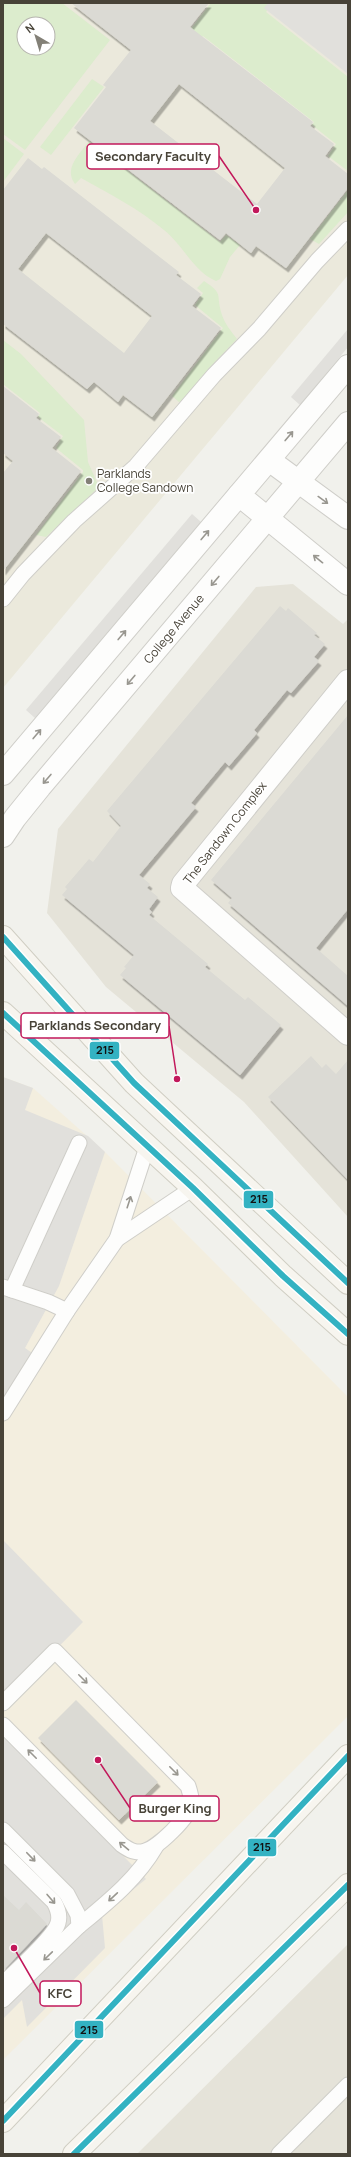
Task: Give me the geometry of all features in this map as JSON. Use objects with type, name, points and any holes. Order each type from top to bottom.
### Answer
[{"type":"street","points":[[3,774],[348,366]]},
{"type":"street","name":"College Avenue","points":[[3,836],[15,818],[40,787],[348,423]]},
{"type":"street","points":[[269,460],[348,518]]},
{"type":"street","points":[[239,495],[348,584]]},
{"type":"street","name":"The Sandown Complex","points":[[348,681],[183,884],[182,888],[348,1034]]},
{"type":"street","points":[[3,937],[134,1083],[348,1283]]},
{"type":"street","points":[[3,1013],[193,1188],[283,1276],[348,1334]]},
{"type":"street","points":[[3,2121],[348,1756]]},
{"type":"street","points":[[74,2154],[348,1885]]},
{"type":"lane","points":[[3,598],[23,574],[74,521],[136,466],[214,375],[259,329],[317,261],[348,229]]},
{"type":"lane","points":[[67,1311],[48,1302],[7,1288],[79,1143]]},
{"type":"lane","points":[[3,1412],[67,1311],[117,1239],[147,1147]]},
{"type":"lane","points":[[117,1239],[193,1188]]},
{"type":"lane","points":[[3,1703],[55,1651],[188,1786],[192,1804],[189,1812],[156,1846],[145,1865],[114,1897],[79,1926],[3,2000]]},
{"type":"lane","points":[[3,1725],[122,1845],[131,1851],[144,1852],[156,1846]]},
{"type":"lane","points":[[3,1830],[67,1894],[78,1915],[79,1926]]},
{"type":"lane","points":[[3,1852],[54,1902],[58,1909],[59,1919],[55,1931],[3,1984]]},
{"type":"lane","points":[[280,2154],[348,2085]]},
{"type":"shaded area","name":"Parklands College Sandown","points":[[3,3],[348,3],[348,275],[3,688]]},
{"type":"shaded area","points":[[268,3],[348,3],[348,74],[264,8]]},
{"type":"shaded area","points":[[348,329],[348,347],[300,405],[291,397]]},
{"type":"shaded area","points":[[192,514],[201,522],[35,718],[26,710]]},
{"type":"shaded area","points":[[293,584],[343,624],[348,619],[348,1217],[244,1102],[106,987],[47,913],[58,829],[256,587]]},
{"type":"shaded area","points":[[3,1077],[33,1088],[105,1152],[348,1397],[348,1716],[3,2060]]},
{"type":"shaded area","points":[[3,1077],[33,1088],[25,1110],[88,1136],[105,1152],[59,1286],[25,1348],[38,1357],[3,1416]]},
{"type":"shaded area","points":[[3,1540],[83,1622],[3,1703]]},
{"type":"shaded area","points":[[3,1735],[146,1879],[102,1915],[105,1948],[27,2027],[22,2000],[3,2019]]},
{"type":"shaded area","points":[[348,1944],[348,2154],[137,2154]]},
{"type":"green space","points":[[3,3],[62,3],[110,40],[25,150],[3,134]]},
{"type":"green space","points":[[211,3],[272,3],[266,12],[348,77],[348,171],[328,156],[336,144],[312,125],[314,122],[203,36],[198,42],[187,34]]},
{"type":"green space","points":[[92,79],[104,87],[51,155],[40,147]]},
{"type":"green space","points":[[3,138],[24,154],[3,182]]},
{"type":"green space","points":[[89,141],[220,242],[226,235],[240,245],[230,257],[220,279],[216,281],[201,271],[171,236],[154,222],[81,178],[75,184],[72,178],[72,167],[77,156]]},
{"type":"green space","points":[[348,190],[348,212],[319,244],[310,239]]},
{"type":"green space","points":[[204,281],[217,292],[223,318],[237,339],[214,363],[188,398],[179,402],[172,396],[223,328],[195,305],[203,293],[197,288]]},
{"type":"green space","points":[[3,340],[21,354],[84,420],[88,462],[99,487],[46,537],[36,535],[83,470],[56,448],[63,436],[38,417],[40,413],[3,384]]},
{"type":"building","points":[[71,3],[209,3],[190,27],[313,122],[310,126],[334,144],[325,156],[348,174],[348,188],[286,268],[256,246],[251,253],[226,233],[220,240],[74,128],[106,87],[103,85],[131,50]],"holes":[[[179,84],[285,168],[257,204],[150,121]]]},
{"type":"building","points":[[28,158],[42,169],[44,167],[179,272],[176,275],[201,294],[192,306],[221,328],[152,417],[123,395],[118,402],[94,382],[87,389],[3,324],[3,190]],"holes":[[[46,233],[152,316],[124,353],[18,269]]]},
{"type":"building","points":[[3,386],[39,414],[36,418],[61,437],[52,448],[81,471],[3,571],[3,473],[13,461],[3,453]]},
{"type":"building","points":[[280,606],[286,611],[288,608],[317,633],[314,635],[325,644],[314,657],[319,661],[291,693],[287,690],[254,730],[257,733],[229,766],[225,762],[191,803],[196,807],[139,875],[150,884],[147,888],[158,897],[149,909],[152,912],[149,915],[208,964],[205,967],[245,1000],[248,997],[281,1025],[240,1075],[120,975],[126,968],[124,967],[134,955],[62,895],[67,889],[65,887],[89,859],[93,862],[121,826],[107,811]]},
{"type":"building","points":[[348,715],[348,909],[316,948],[348,976],[348,1006],[228,903],[232,898],[211,880]]},
{"type":"building","points":[[311,1056],[322,1068],[326,1064],[336,1074],[348,1060],[348,1180],[268,1097]]},
{"type":"building","points":[[76,1700],[158,1782],[119,1820],[38,1738]]},
{"type":"building","points":[[3,1895],[19,1910],[26,1902],[47,1924],[3,1971]]},
{"type":"transit line","name":"215","points":[[3,937],[134,1083],[348,1283]]},
{"type":"transit line","name":"215","points":[[3,1013],[193,1188],[283,1276],[348,1334]]},
{"type":"transit line","name":"215","points":[[3,2121],[348,1756]]},
{"type":"transit line","name":"215","points":[[74,2154],[348,1885]]},
{"type":"place","name":"Secondary Faculty","points":[[256,210]]},
{"type":"place","name":"Parklands College Sandown","points":[[89,481]]},
{"type":"place","name":"Parklands Secondary","points":[[177,1079]]},
{"type":"place","name":"Burger King","points":[[98,1760]]},
{"type":"place","name":"KFC","points":[[14,1948]]}]
